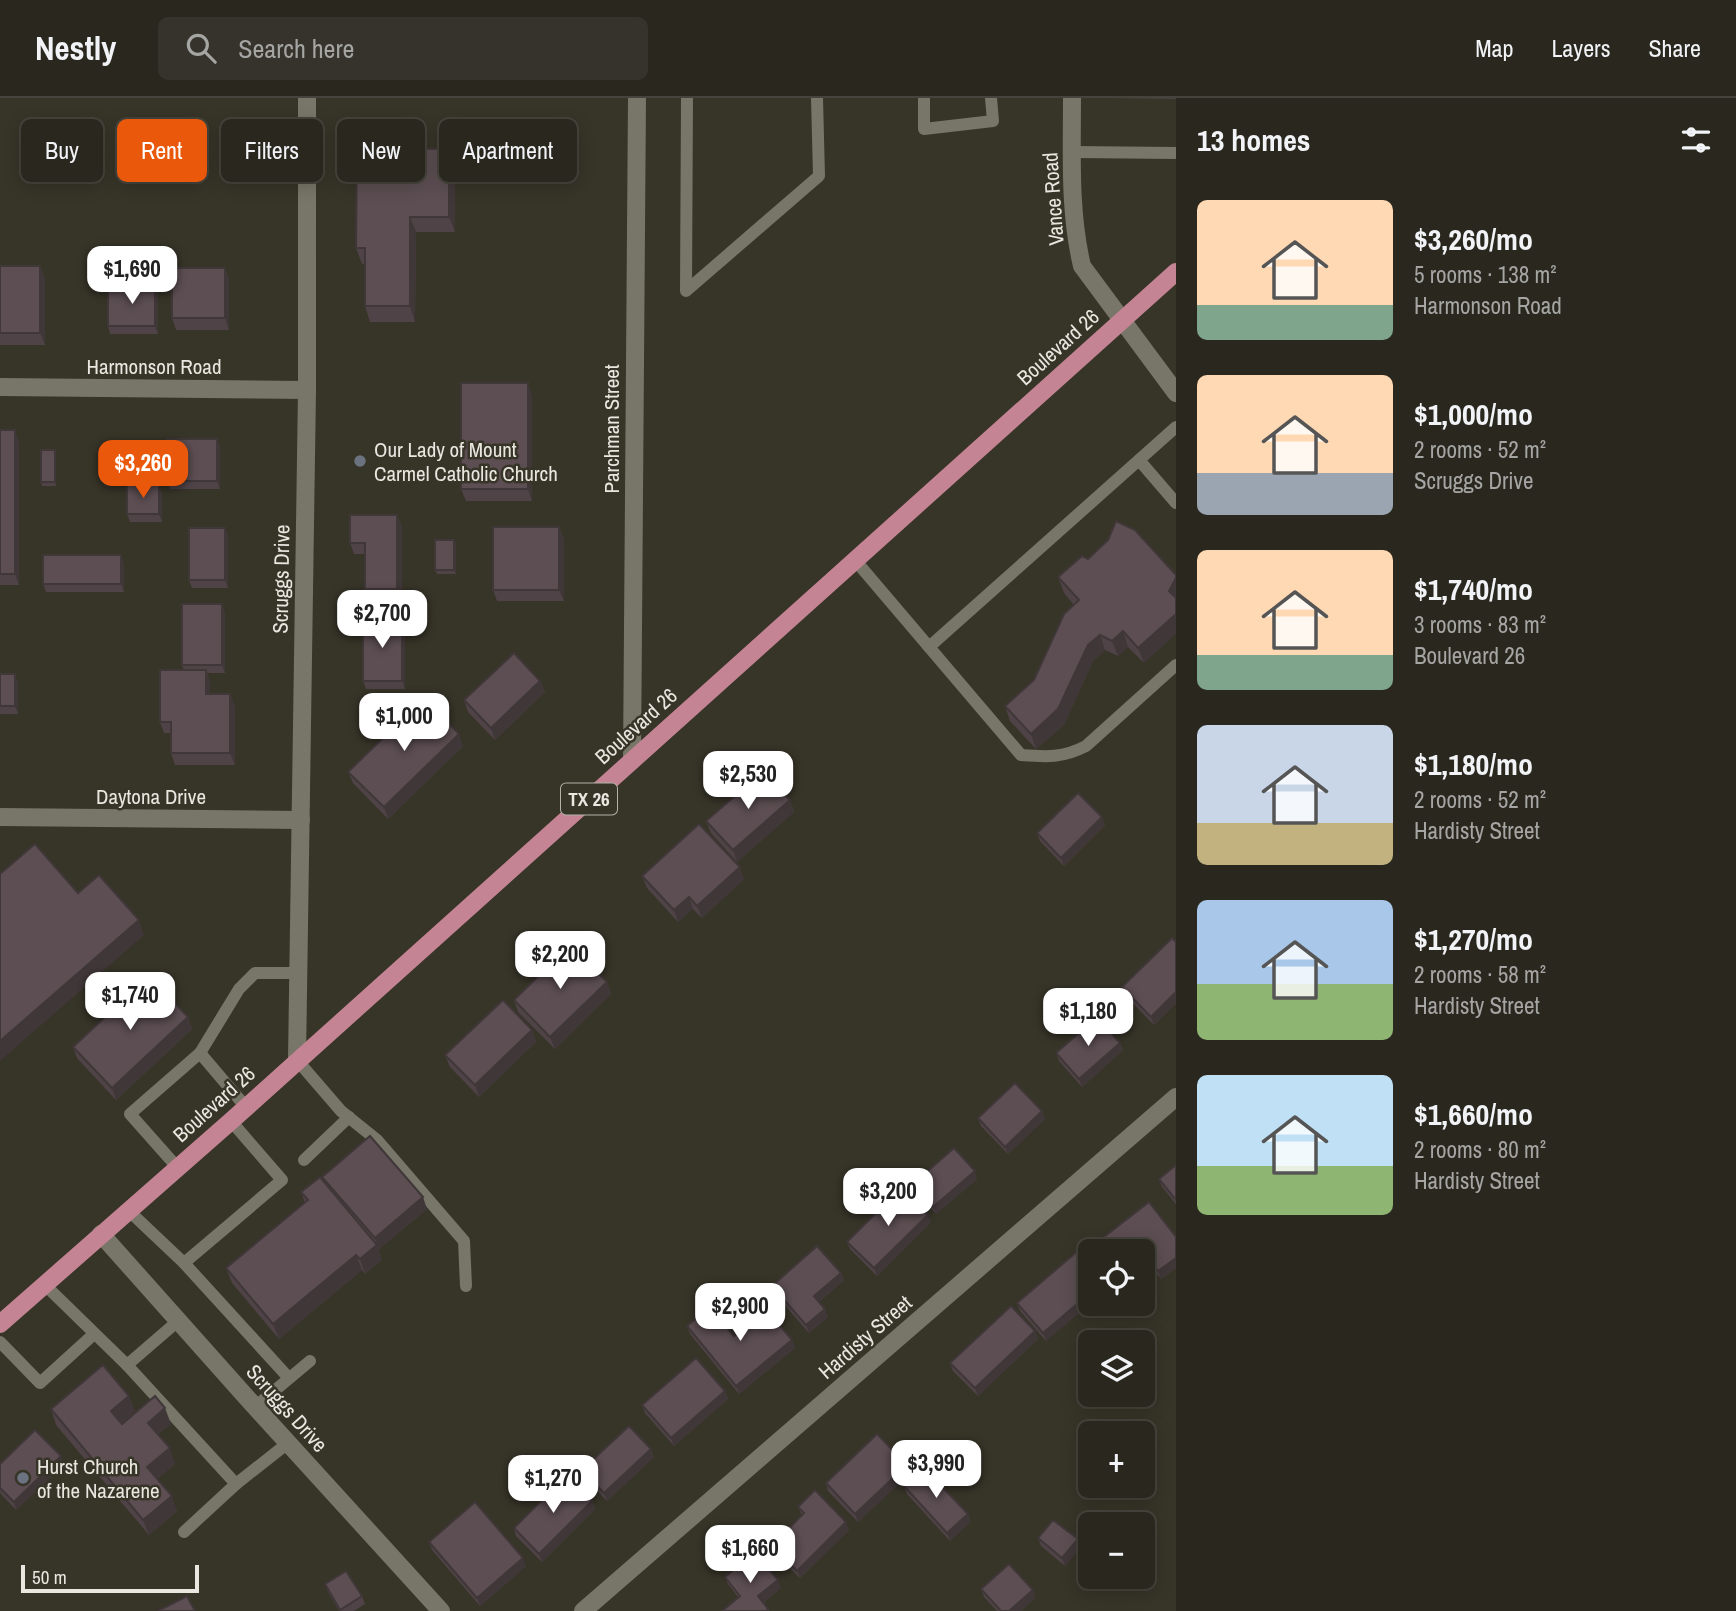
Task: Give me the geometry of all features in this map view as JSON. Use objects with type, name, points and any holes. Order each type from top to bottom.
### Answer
[{"type":"main road","name":"Boulevard 26","points":[[0,1324],[231,1121],[1176,271]]},
{"type":"street","name":"Scruggs Drive","points":[[297,1060],[307,390],[307,98]]},
{"type":"street","name":"Parchman Street","points":[[632,760],[637,98]]},
{"type":"street","name":"Vance Road","points":[[1072,98],[1072,198],[1076,243],[1082,266],[1176,393]]},
{"type":"street","name":"Harmonson Road","points":[[0,387],[307,390]]},
{"type":"street","name":"Daytona Drive","points":[[0,817],[301,820]]},
{"type":"street","name":"Hardisty Street","points":[[583,1611],[1176,1097]]},
{"type":"street","name":"Scruggs Drive","points":[[101,1234],[442,1611]]},
{"type":"lane","points":[[687,98],[686,291],[819,176],[817,98]]},
{"type":"lane","points":[[924,98],[924,129],[993,121],[991,98]]},
{"type":"lane","points":[[1072,152],[1176,153]]},
{"type":"lane","points":[[929,647],[1176,427]]},
{"type":"lane","points":[[1139,460],[1176,503]]},
{"type":"lane","points":[[855,560],[1021,755],[1069,755],[1086,746],[1176,665]]},
{"type":"lane","points":[[177,1167],[130,1114],[200,1053],[239,989],[255,973],[298,973]]},
{"type":"lane","points":[[200,1053],[245,1106]]},
{"type":"lane","points":[[297,1060],[349,1117],[377,1140],[464,1241],[466,1286]]},
{"type":"lane","points":[[304,1160],[349,1117]]},
{"type":"lane","points":[[184,1263],[282,1180],[231,1121]]},
{"type":"lane","points":[[128,1210],[184,1263],[288,1377]]},
{"type":"lane","points":[[44,1284],[127,1365],[236,1483]]},
{"type":"lane","points":[[127,1365],[178,1321]]},
{"type":"lane","points":[[0,1342],[40,1383],[94,1334]]},
{"type":"lane","points":[[255,1407],[310,1361]]},
{"type":"lane","points":[[184,1532],[236,1483],[288,1443]]},
{"type":"building","points":[[425,149],[439,149],[439,182],[449,182],[449,217],[410,217],[410,306],[365,306],[365,248],[356,248],[357,182],[425,182]]},
{"type":"building","points":[[0,266],[40,266],[40,333],[0,333]]},
{"type":"building","points":[[172,268],[225,268],[225,318],[172,318]]},
{"type":"building","points":[[108,285],[155,285],[155,326],[108,326]]},
{"type":"building","points":[[461,383],[528,383],[528,489],[461,489]]},
{"type":"building","points":[[0,430],[15,430],[15,574],[0,574]]},
{"type":"building","points":[[167,439],[217,439],[217,481],[167,481]]},
{"type":"building","points":[[41,450],[55,450],[55,482],[41,482]]},
{"type":"building","points":[[127,485],[159,485],[159,514],[127,514]]},
{"type":"building","points":[[350,515],[397,515],[397,589],[365,589],[365,543],[350,543]]},
{"type":"building","points":[[1116,521],[1135,530],[1176,575],[1169,591],[1176,598],[1176,614],[1138,648],[1123,631],[1112,641],[1100,635],[1088,645],[1058,709],[1031,734],[1005,706],[1034,680],[1064,614],[1079,600],[1058,577],[1082,556],[1088,559],[1108,540]]},
{"type":"building","points":[[493,527],[559,527],[559,590],[493,590]]},
{"type":"building","points":[[189,528],[225,528],[225,580],[189,580]]},
{"type":"building","points":[[435,540],[454,540],[454,570],[435,570]]},
{"type":"building","points":[[43,555],[121,555],[121,584],[43,584]]},
{"type":"building","points":[[182,604],[222,604],[222,665],[182,665]]},
{"type":"building","points":[[363,619],[402,619],[402,681],[363,681]]},
{"type":"building","points":[[514,653],[540,681],[491,728],[464,700]]},
{"type":"building","points":[[160,670],[206,670],[206,694],[230,694],[230,753],[171,753],[171,722],[160,722]]},
{"type":"building","points":[[0,674],[15,674],[15,706],[0,706]]},
{"type":"building","points":[[424,698],[459,734],[384,807],[348,772]]},
{"type":"building","points":[[764,771],[790,800],[733,850],[706,821]]},
{"type":"building","points":[[1078,793],[1102,817],[1061,858],[1037,833]]},
{"type":"building","points":[[699,824],[740,867],[697,906],[689,897],[674,910],[642,876]]},
{"type":"building","points":[[35,844],[78,893],[99,875],[139,920],[0,1041],[0,874]]},
{"type":"building","points":[[1172,938],[1176,942],[1176,992],[1151,1017],[1122,987]]},
{"type":"building","points":[[570,945],[607,982],[550,1037],[514,1000]]},
{"type":"building","points":[[149,976],[188,1017],[112,1088],[73,1047]]},
{"type":"building","points":[[503,1000],[532,1030],[475,1085],[445,1055]]},
{"type":"building","points":[[1097,1017],[1120,1043],[1079,1079],[1056,1053]]},
{"type":"building","points":[[1015,1083],[1042,1111],[1005,1147],[978,1118]]},
{"type":"building","points":[[370,1136],[423,1197],[375,1238],[322,1177]]},
{"type":"building","points":[[954,1148],[975,1171],[933,1207],[913,1184]]},
{"type":"building","points":[[1176,1165],[1176,1200],[1159,1179]]},
{"type":"building","points":[[320,1177],[377,1245],[360,1259],[356,1255],[273,1324],[226,1268],[308,1200],[301,1192]]},
{"type":"building","points":[[901,1188],[928,1215],[874,1268],[847,1242]]},
{"type":"building","points":[[1149,1202],[1176,1237],[1176,1258],[1158,1271],[1155,1267],[1155,1239],[1104,1237]]},
{"type":"building","points":[[817,1246],[841,1273],[814,1296],[825,1309],[806,1325],[772,1286]]},
{"type":"building","points":[[1078,1251],[1078,1303],[1043,1333],[1017,1303]]},
{"type":"building","points":[[1011,1306],[1035,1331],[975,1388],[950,1363]]},
{"type":"building","points":[[710,1307],[734,1336],[767,1310],[792,1340],[736,1386],[687,1326]]},
{"type":"building","points":[[696,1358],[725,1391],[671,1438],[642,1405]]},
{"type":"building","points":[[103,1365],[129,1396],[111,1411],[122,1424],[155,1396],[165,1408],[148,1423],[170,1448],[147,1467],[172,1496],[143,1520],[51,1409]]},
{"type":"building","points":[[629,1426],[651,1449],[604,1493],[582,1470]]},
{"type":"building","points":[[35,1430],[61,1456],[14,1502],[0,1488],[0,1464]]},
{"type":"building","points":[[877,1434],[907,1465],[855,1514],[826,1483]]},
{"type":"building","points":[[924,1468],[968,1514],[947,1533],[904,1486]]},
{"type":"building","points":[[566,1476],[592,1501],[539,1554],[514,1528]]},
{"type":"building","points":[[815,1490],[846,1522],[797,1571],[772,1546],[804,1513],[798,1507]]},
{"type":"building","points":[[475,1502],[523,1558],[477,1598],[429,1542]]},
{"type":"building","points":[[1053,1520],[1078,1539],[1062,1558],[1038,1538]]},
{"type":"building","points":[[755,1552],[778,1580],[758,1596],[768,1609],[722,1611],[740,1596],[725,1577]]},
{"type":"building","points":[[1009,1564],[1033,1590],[1009,1611],[1001,1611],[981,1589]]},
{"type":"building","points":[[346,1571],[362,1596],[340,1610],[325,1584]]},
{"type":"building","points":[[187,1596],[195,1611],[158,1611]]},
{"type":"place","name":"Our Lady of Mount Carmel Catholic Church","points":[[360,461]]},
{"type":"place","name":"Hurst Church of the Nazarene","points":[[23,1478]]}]
